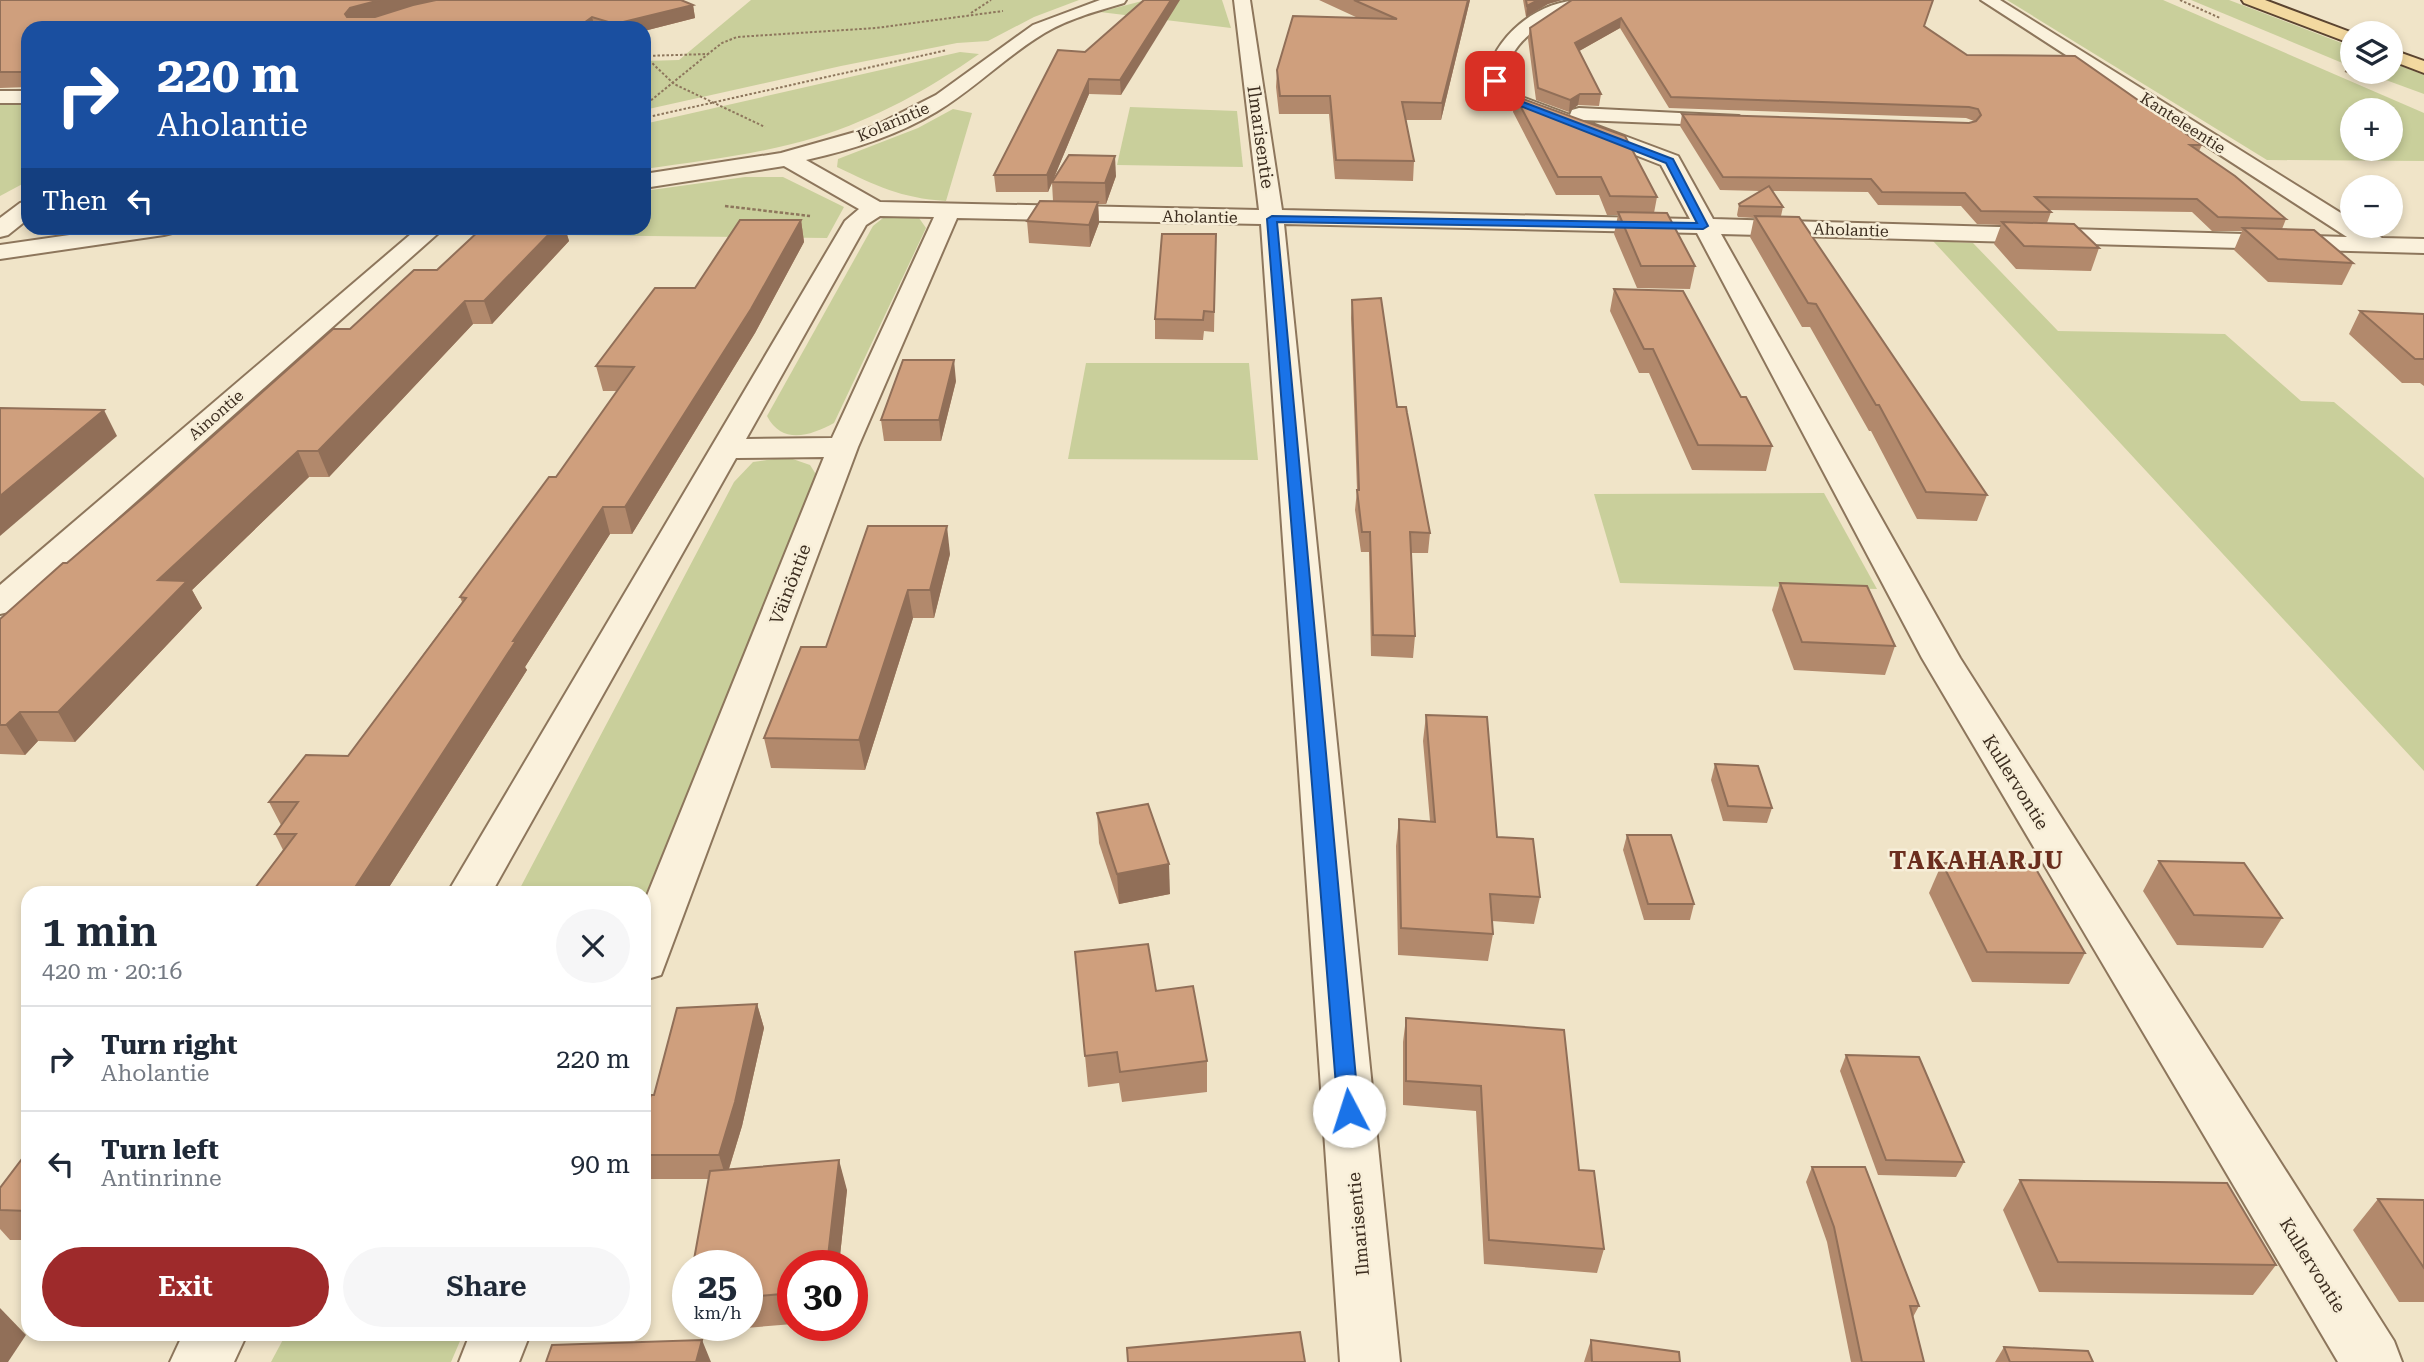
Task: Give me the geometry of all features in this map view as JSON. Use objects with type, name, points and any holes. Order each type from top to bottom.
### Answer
[{"type":"main road","points":[[2250,0],[2340,34]]},
{"type":"main road","points":[[2403,59],[2424,67]]},
{"type":"street","name":"Kolarintie","points":[[651,180],[788,159],[846,142],[911,118],[953,94],[1030,35],[1064,17],[1118,0]]},
{"type":"street","name":"Ilmarisentie","points":[[1242,0],[1272,219],[1370,1362]]},
{"type":"street","name":"Kullervontie","points":[[1574,0],[1508,43],[1499,56],[1495,81],[1512,100],[1670,161],[1703,226],[1941,658],[2372,1362]]},
{"type":"street","name":"Kanteleentie","points":[[1989,0],[2333,219],[2424,271]]},
{"type":"street","points":[[0,97],[21,97]]},
{"type":"street","points":[[1542,113],[1746,120]]},
{"type":"street","name":"Aholantie","points":[[788,159],[866,215],[948,211],[1703,226],[2424,246]]},
{"type":"street","name":"Väinöntie","points":[[651,944],[844,447],[948,211]]},
{"type":"street","points":[[0,230],[21,214]]},
{"type":"street","points":[[473,886],[724,449],[866,215]]},
{"type":"street","points":[[0,252],[116,235]]},
{"type":"street","name":"Ainontie","points":[[0,603],[424,235]]},
{"type":"street","points":[[724,449],[844,447]]},
{"type":"street","points":[[200,1362],[213,1341]]},
{"type":"street","points":[[489,1362],[497,1341]]},
{"type":"path","points":[[970,14],[991,0]]},
{"type":"path","points":[[651,101],[674,85],[722,43],[737,37],[876,28],[1007,11]]},
{"type":"path","points":[[651,117],[951,49]]},
{"type":"path","points":[[651,58],[708,54]]},
{"type":"path","points":[[651,63],[674,85],[716,103]]},
{"type":"path","points":[[718,206],[866,215]]},
{"type":"green space","points":[[751,0],[1079,0],[1034,17],[988,41],[957,43],[841,66],[651,108],[651,61],[679,60]]},
{"type":"green space","points":[[1146,0],[1222,0],[1231,28],[1100,12]]},
{"type":"green space","points":[[2007,0],[2163,0],[2340,77],[2340,84],[2357,84],[2389,98],[2340,98],[2340,160],[2267,160]]},
{"type":"green space","points":[[2191,0],[2229,0],[2340,42],[2340,62]]},
{"type":"green space","points":[[960,52],[979,54],[901,102],[860,121],[817,137],[753,152],[651,168],[651,122]]},
{"type":"green space","points":[[2403,67],[2424,75],[2424,94],[2397,84],[2403,84]]},
{"type":"green space","points":[[0,103],[21,103],[21,185],[0,196]]},
{"type":"green space","points":[[2403,104],[2424,113],[2424,161],[2403,161]]},
{"type":"green space","points":[[1130,107],[1237,111],[1243,167],[1117,165]]},
{"type":"green space","points":[[953,109],[972,113],[946,201],[902,194],[837,167],[838,159],[918,128]]},
{"type":"green space","points":[[745,177],[783,177],[844,207],[827,238],[552,235],[651,235],[651,190]]},
{"type":"green space","points":[[883,218],[919,218],[926,228],[834,423],[806,434],[780,431],[767,416],[873,226]]},
{"type":"green space","points":[[1933,241],[1973,243],[2058,331],[2225,334],[2301,401],[2334,402],[2424,478],[2424,771]]},
{"type":"green space","points":[[1086,363],[1249,363],[1258,460],[1068,459]]},
{"type":"green space","points":[[787,457],[810,465],[819,479],[649,886],[521,886],[734,482],[753,462]]},
{"type":"green space","points":[[1824,493],[1877,589],[1620,583],[1594,494]]},
{"type":"green space","points":[[282,1341],[460,1341],[451,1362],[271,1362]]},
{"type":"building","points":[[0,0],[380,0],[350,8],[345,14],[347,17],[375,17],[436,0],[681,0],[693,5],[627,21],[605,21],[592,17],[587,21],[21,21],[21,72],[0,72]]},
{"type":"building","points":[[1144,0],[1171,0],[1120,80],[1089,79],[1047,175],[994,175],[1058,50],[1085,52]]},
{"type":"building","points":[[1354,0],[1468,0],[1442,103],[1402,102],[1414,161],[1336,160],[1330,96],[1280,96],[1277,70],[1293,16],[1397,19]]},
{"type":"building","points":[[1526,0],[1538,0],[1527,6]]},
{"type":"building","points":[[1572,0],[1933,0],[1924,26],[1967,55],[2075,56],[2202,145],[2190,145],[2235,176],[2286,219],[2218,217],[2197,199],[2035,197],[2051,212],[1981,211],[1965,193],[1882,192],[1871,179],[1723,177],[1682,114],[1969,123],[1976,121],[1981,115],[1978,109],[1969,107],[1671,97],[1621,18],[1575,43],[1601,94],[1580,94],[1570,100],[1538,88],[1530,28]]},
{"type":"building","points":[[1515,96],[1625,136],[1657,197],[1610,196],[1601,177],[1558,177]]},
{"type":"building","points":[[1069,155],[1115,156],[1105,183],[1052,182]]},
{"type":"building","points":[[1769,186],[1783,207],[1740,206],[1739,204]]},
{"type":"building","points":[[1040,201],[1098,202],[1089,225],[1027,221]]},
{"type":"building","points":[[1618,212],[1667,213],[1695,266],[1641,266]]},
{"type":"building","points":[[1755,216],[1799,217],[1987,495],[1926,492],[1879,405],[1876,405],[1816,304],[1808,303]]},
{"type":"building","points":[[740,220],[801,220],[751,309],[625,507],[603,507],[513,641],[516,641],[356,886],[257,886],[296,834],[275,834],[298,802],[269,802],[306,755],[348,756],[466,598],[460,597],[549,477],[556,477],[634,367],[596,366],[655,288],[695,288]]},
{"type":"building","points":[[2002,222],[2074,224],[2099,248],[2024,246]]},
{"type":"building","points":[[2243,228],[2314,230],[2353,263],[2278,259]]},
{"type":"building","points":[[1162,234],[1216,234],[1214,312],[1204,311],[1203,320],[1155,319]]},
{"type":"building","points":[[474,235],[548,235],[484,301],[465,301],[318,451],[298,451],[158,580],[187,581],[58,712],[20,712],[6,725],[0,725],[0,619],[150,492],[333,329],[350,329],[414,270],[437,270]]},
{"type":"building","points":[[1614,289],[1683,291],[1741,397],[1746,397],[1772,446],[1698,445],[1653,349],[1644,349]]},
{"type":"building","points":[[1381,298],[1397,407],[1406,407],[1430,533],[1410,532],[1415,636],[1373,635],[1370,532],[1362,532],[1357,490],[1352,300]]},
{"type":"building","points":[[2360,311],[2424,314],[2424,359],[2415,359]]},
{"type":"building","points":[[903,360],[954,360],[939,420],[881,420]]},
{"type":"building","points":[[0,408],[104,410],[0,496]]},
{"type":"building","points":[[868,526],[947,526],[930,590],[908,590],[859,740],[764,738],[801,647],[826,647]]},
{"type":"building","points":[[1780,583],[1867,586],[1895,646],[1802,642]]},
{"type":"building","points":[[1426,715],[1487,717],[1497,837],[1533,839],[1540,897],[1490,894],[1493,934],[1401,928],[1399,819],[1435,822]]},
{"type":"building","points":[[1715,764],[1758,766],[1772,808],[1728,806]]},
{"type":"building","points":[[1148,804],[1169,864],[1117,874],[1097,813]]},
{"type":"building","points":[[1627,835],[1671,835],[1694,904],[1648,904]]},
{"type":"building","points":[[2159,861],[2244,863],[2282,918],[2194,915]]},
{"type":"building","points":[[1942,863],[2033,864],[2085,953],[1987,952]]},
{"type":"building","points":[[1148,944],[1156,991],[1193,986],[1207,1061],[1120,1072],[1117,1052],[1085,1056],[1075,952]]},
{"type":"building","points":[[757,1004],[735,1102],[719,1155],[651,1155],[651,1095],[654,1095],[677,1008]]},
{"type":"building","points":[[1406,1018],[1564,1030],[1579,1170],[1594,1171],[1604,1249],[1489,1240],[1481,1086],[1406,1081]]},
{"type":"building","points":[[1846,1055],[1919,1057],[1964,1162],[1886,1160]]},
{"type":"building","points":[[21,1160],[21,1211],[0,1210],[0,1188]]},
{"type":"building","points":[[839,1160],[829,1250],[777,1250],[777,1294],[763,1296],[763,1250],[696,1250],[710,1171]]},
{"type":"building","points":[[1812,1167],[1865,1167],[1919,1306],[1910,1306],[1924,1362],[1862,1362],[1834,1227]]},
{"type":"building","points":[[2020,1180],[2227,1183],[2276,1265],[2058,1262]]},
{"type":"building","points":[[2378,1199],[2424,1200],[2424,1268]]},
{"type":"building","points":[[1300,1332],[1305,1362],[1128,1362],[1127,1348]]},
{"type":"building","points":[[1591,1340],[1679,1352],[1680,1362],[1592,1362]]},
{"type":"building","points":[[702,1341],[696,1362],[546,1362],[552,1345]]},
{"type":"building","points":[[2004,1347],[2088,1351],[2093,1362],[2010,1362]]},
{"type":"district","name":"TAKAHARJU","points":[[1977,861]]},
{"type":"route","points":[[1349,1111],[1272,219],[1703,226],[1670,161],[1512,100],[1495,81]]}]
